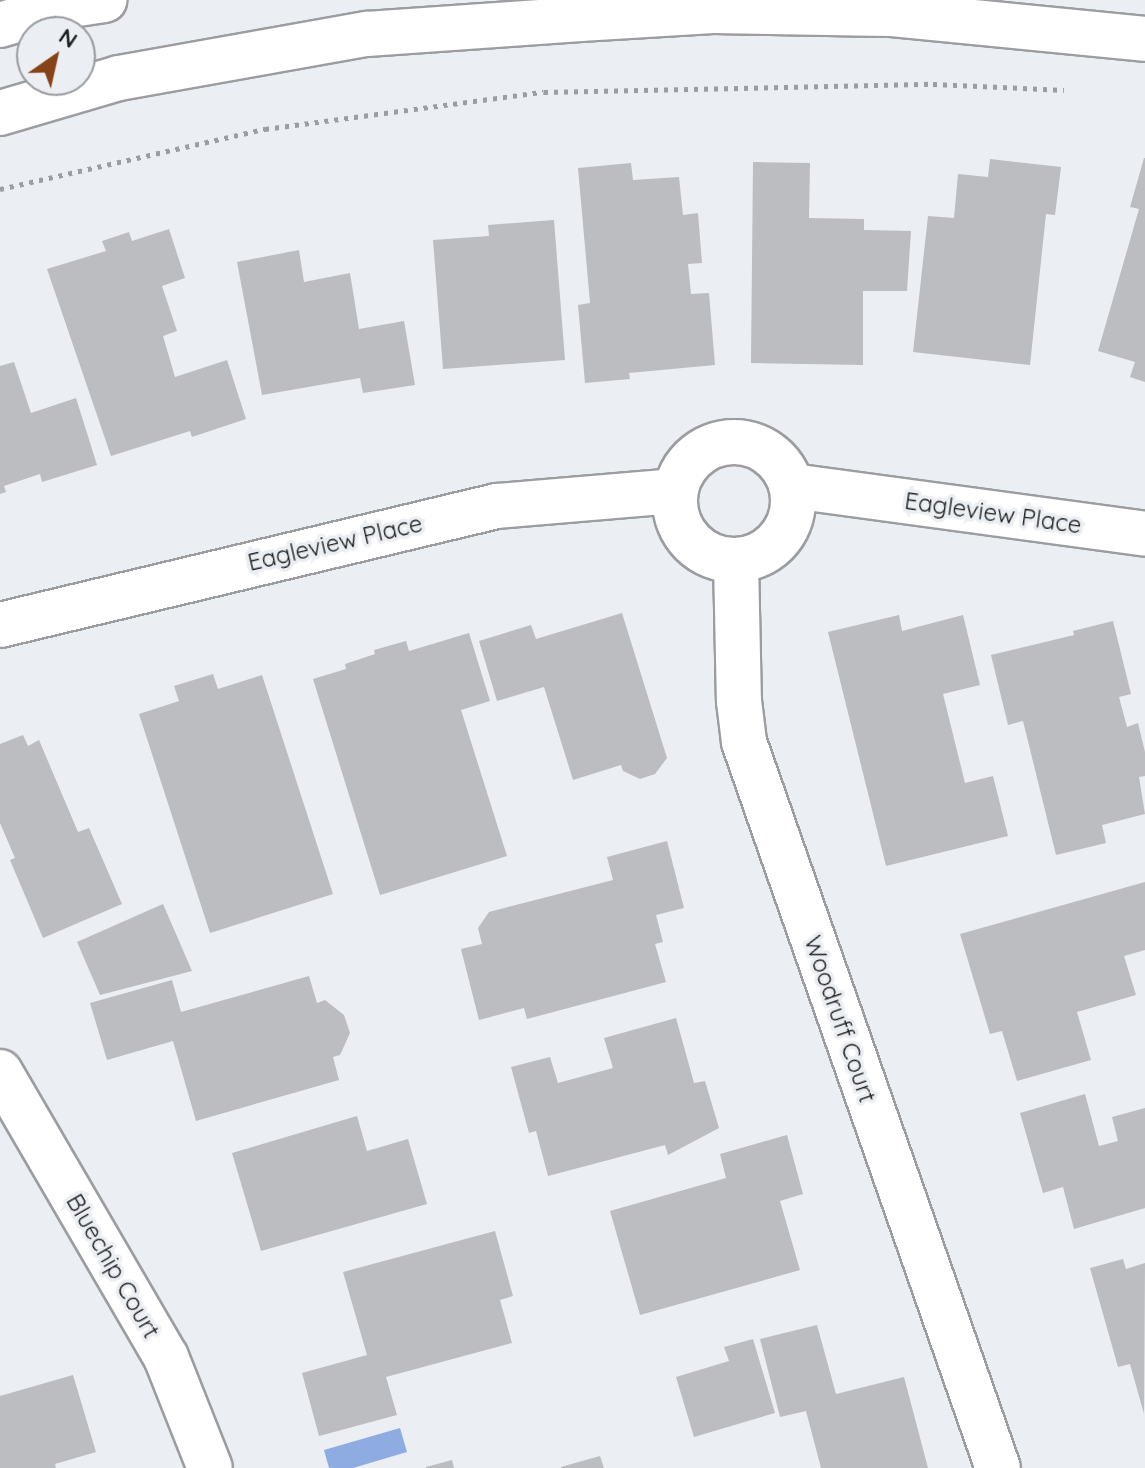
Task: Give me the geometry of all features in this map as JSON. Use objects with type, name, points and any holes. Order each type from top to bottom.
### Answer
[{"type":"street","points":[[0,25],[58,7],[104,0]]},
{"type":"street","points":[[0,113],[119,78],[367,34],[595,18],[713,11],[892,14],[1145,39]]},
{"type":"street","points":[[731,441],[751,444],[769,452],[783,467],[792,486],[791,518],[775,545],[757,556],[736,561],[715,558],[696,548],[683,531],[675,512],[675,491],[682,472],[694,456],[711,445],[731,441]]},
{"type":"street","name":"Eagleview Place","points":[[792,486],[1145,534]]},
{"type":"street","name":"Eagleview Place","points":[[0,625],[497,506],[675,491]]},
{"type":"street","name":"Woodruff Court","points":[[736,561],[739,701],[744,742],[998,1468]]},
{"type":"street","name":"Bluechip Court","points":[[0,1072],[166,1357],[210,1468]]},
{"type":"path","points":[[0,189],[265,129],[544,92],[917,84],[1069,90]]},
{"type":"water","points":[[400,1428],[407,1452],[353,1468],[329,1468],[324,1450]]},
{"type":"building","points":[[1144,158],[1145,382],[1130,377],[1135,362],[1098,351],[1139,209],[1130,207]]},
{"type":"building","points":[[990,159],[1061,167],[1055,215],[1046,214],[1030,365],[913,352],[928,216],[954,218],[958,174],[988,177]]},
{"type":"building","points":[[753,162],[810,163],[809,218],[864,219],[864,230],[911,231],[907,291],[863,291],[863,365],[751,363]]},
{"type":"building","points":[[631,163],[633,180],[679,177],[683,215],[698,213],[702,263],[688,264],[691,294],[709,293],[715,365],[629,373],[630,379],[585,383],[578,305],[590,303],[578,168]]},
{"type":"building","points":[[554,220],[565,360],[443,369],[433,240],[489,236],[488,225]]},
{"type":"building","points":[[169,229],[185,278],[162,286],[177,331],[163,336],[175,377],[227,360],[246,419],[192,437],[190,431],[111,456],[47,269],[106,251],[102,241],[129,232],[132,241]]},
{"type":"building","points":[[299,250],[304,282],[350,273],[359,329],[404,321],[415,385],[363,393],[360,378],[262,395],[237,262]]},
{"type":"building","points":[[14,362],[31,413],[76,398],[97,465],[42,482],[40,474],[4,486],[6,492],[0,494],[0,366]]},
{"type":"building","points":[[622,613],[667,758],[655,774],[640,779],[623,771],[621,765],[573,780],[544,687],[497,701],[479,641],[531,625],[536,639]]},
{"type":"building","points":[[899,615],[902,631],[963,615],[980,685],[943,694],[965,783],[993,776],[1008,836],[886,866],[828,632]]},
{"type":"building","points":[[1113,621],[1131,694],[1119,697],[1127,727],[1138,723],[1145,752],[1145,776],[1139,777],[1145,814],[1102,825],[1106,843],[1056,855],[1023,721],[1008,725],[991,655],[1074,635],[1073,631]]},
{"type":"building","points":[[469,633],[490,701],[461,710],[507,856],[380,895],[313,679],[346,669],[345,664],[375,654],[374,650],[406,641],[409,651]]},
{"type":"building","points":[[213,674],[218,689],[262,675],[333,894],[210,933],[139,714],[179,701],[174,686]]},
{"type":"building","points":[[23,735],[28,746],[39,740],[78,832],[89,828],[122,904],[43,938],[10,860],[15,858],[0,823],[0,744]]},
{"type":"building","points":[[667,841],[684,908],[656,915],[663,942],[655,944],[666,982],[527,1019],[524,1008],[479,1020],[461,949],[482,944],[478,928],[489,912],[613,880],[607,857]]},
{"type":"building","points":[[1145,882],[1145,950],[1124,956],[1136,995],[1077,1012],[1091,1060],[1017,1081],[1002,1031],[990,1034],[960,934]]},
{"type":"building","points":[[163,904],[192,971],[100,995],[77,942]]},
{"type":"building","points":[[309,976],[317,1003],[325,1000],[344,1015],[350,1033],[340,1055],[333,1057],[339,1080],[196,1121],[173,1041],[107,1060],[90,1003],[172,980],[181,1012]]},
{"type":"building","points":[[676,1018],[694,1083],[705,1081],[719,1128],[668,1155],[665,1145],[548,1176],[536,1131],[529,1133],[511,1067],[550,1057],[558,1083],[613,1068],[604,1038]]},
{"type":"building","points":[[1085,1094],[1099,1146],[1118,1141],[1112,1117],[1145,1108],[1145,1208],[1074,1229],[1063,1187],[1043,1193],[1020,1113]]},
{"type":"building","points":[[357,1116],[367,1151],[408,1139],[427,1204],[261,1251],[232,1153]]},
{"type":"building","points":[[787,1135],[803,1194],[780,1201],[800,1270],[640,1315],[610,1211],[726,1178],[720,1154]]},
{"type":"building","points":[[495,1231],[513,1296],[500,1300],[512,1343],[386,1377],[397,1415],[319,1436],[302,1373],[367,1355],[343,1272]]},
{"type":"building","points":[[1123,1259],[1126,1269],[1145,1263],[1144,1414],[1130,1364],[1118,1367],[1090,1268]]},
{"type":"building","points":[[817,1325],[836,1394],[904,1377],[928,1468],[821,1468],[806,1411],[780,1417],[760,1339]]},
{"type":"building","points":[[753,1339],[775,1413],[694,1437],[676,1377],[729,1361],[724,1347]]},
{"type":"building","points":[[73,1375],[96,1452],[55,1464],[56,1468],[0,1468],[0,1396]]},
{"type":"building","points":[[600,1456],[604,1468],[561,1468],[561,1467]]},
{"type":"building","points":[[452,1460],[454,1468],[426,1468],[426,1467]]}]
